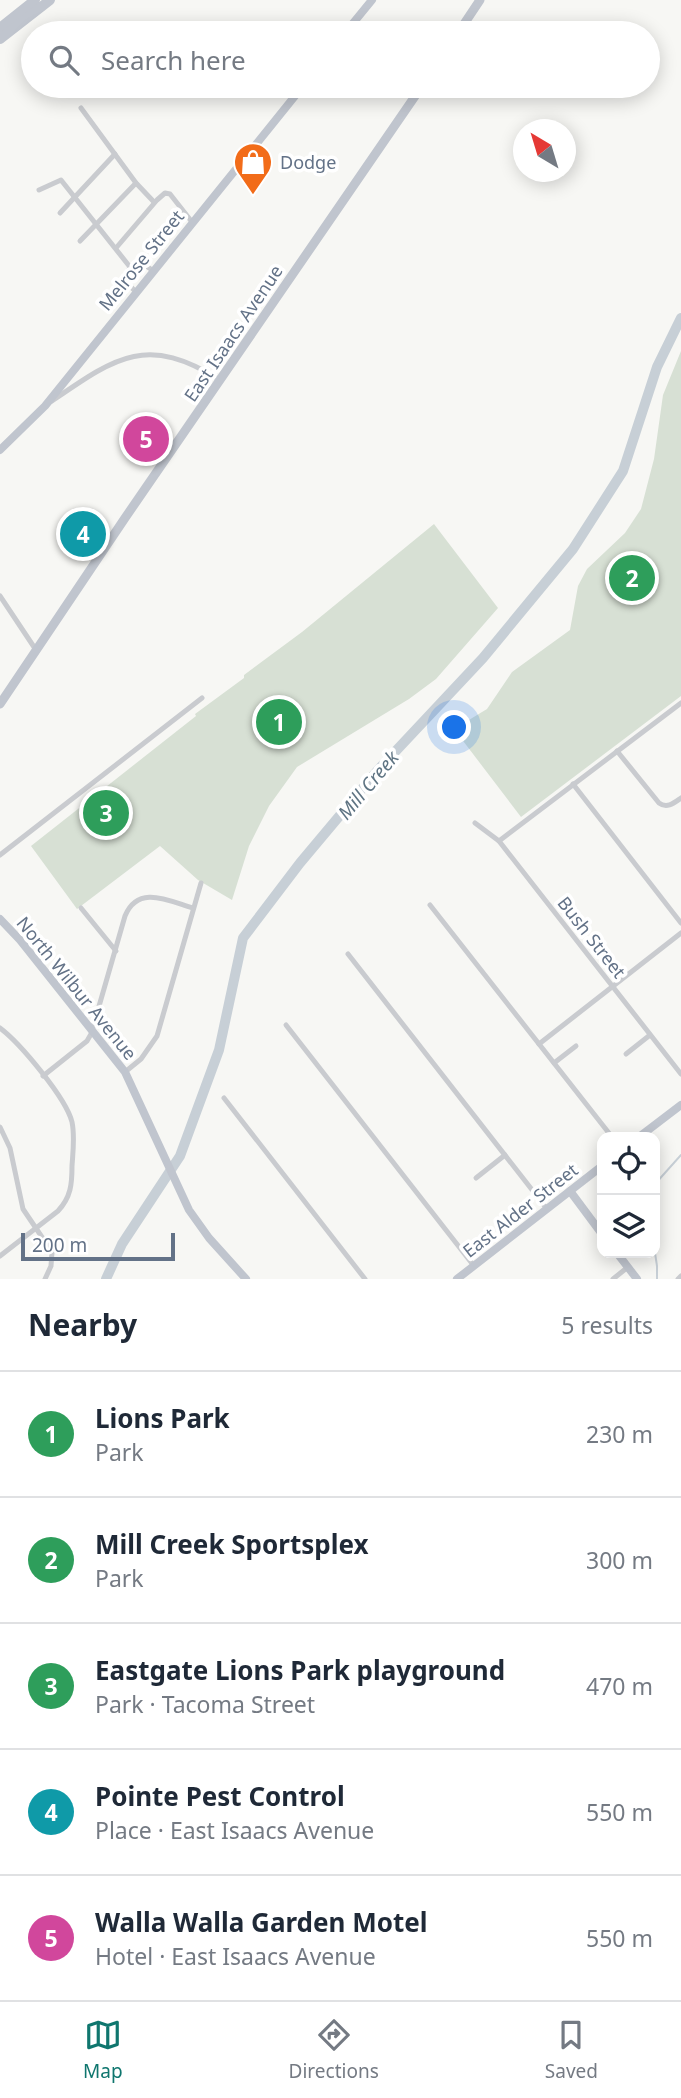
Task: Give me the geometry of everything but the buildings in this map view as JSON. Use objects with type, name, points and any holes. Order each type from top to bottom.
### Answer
[{"type":"highway","points":[[0,27],[35,0]]},
{"type":"highway","points":[[23,21],[50,0]]},
{"type":"highway","points":[[0,39],[21,23]]},
{"type":"main road","points":[[355,21],[372,0]]},
{"type":"main road","points":[[466,21],[480,0]]},
{"type":"main road","name":"Melrose Street","points":[[0,450],[45,406],[293,98]]},
{"type":"main road","name":"East Isaacs Avenue","points":[[0,704],[414,98]]},
{"type":"main road","name":"North Wilbur Avenue","points":[[0,919],[20,940],[125,1072],[183,1200],[203,1230],[246,1279]]},
{"type":"main road","points":[[646,1132],[681,1105]]},
{"type":"main road","name":"East Alder Street","points":[[458,1279],[597,1170]]},
{"type":"main road","points":[[570,1191],[597,1227]]},
{"type":"main road","points":[[621,1258],[637,1279]]},
{"type":"street","points":[[81,108],[136,183],[154,202]]},
{"type":"street","points":[[60,213],[115,154]]},
{"type":"street","points":[[39,190],[61,180],[130,267]]},
{"type":"street","points":[[80,241],[136,183]]},
{"type":"street","points":[[116,248],[163,194],[168,193],[192,222]]},
{"type":"street","points":[[136,292],[126,282],[130,267],[142,264],[153,271]]},
{"type":"street","points":[[45,406],[104,366],[137,356],[157,355],[184,360],[220,380]]},
{"type":"street","points":[[0,596],[36,650]]},
{"type":"street","points":[[0,855],[202,698]]},
{"type":"street","points":[[499,841],[681,703]]},
{"type":"street","points":[[617,751],[659,803],[666,806],[681,798]]},
{"type":"street","points":[[573,784],[681,923]]},
{"type":"street","name":"Bush Street","points":[[475,824],[499,841],[681,1074]]},
{"type":"street","points":[[125,1072],[141,1059],[157,1036],[201,883]]},
{"type":"street","points":[[43,1076],[87,1041],[93,1031],[125,916],[136,901],[153,897],[193,908]]},
{"type":"street","points":[[430,905],[608,1132]]},
{"type":"street","points":[[81,908],[116,951]]},
{"type":"street","points":[[538,1044],[681,933]]},
{"type":"street","points":[[348,954],[547,1209]]},
{"type":"street","points":[[286,1026],[474,1266]]},
{"type":"street","points":[[0,1028],[13,1039],[63,1103],[71,1120],[73,1134],[70,1195],[62,1206],[0,1256]]},
{"type":"street","points":[[626,1054],[650,1035]]},
{"type":"street","points":[[554,1063],[576,1046]]},
{"type":"street","points":[[224,1098],[365,1279]]},
{"type":"street","points":[[0,1127],[9,1148],[23,1209],[52,1252],[51,1266],[45,1279]]},
{"type":"street","points":[[476,1178],[505,1155]]},
{"type":"street","points":[[613,1279],[628,1268]]},
{"type":"shaded area","points":[[681,351],[681,696],[521,817],[454,729],[487,709],[512,672],[570,630],[578,586],[587,569],[625,533],[641,509],[654,459],[663,395]]},
{"type":"shaded area","points":[[434,524],[498,608],[436,679],[409,699],[297,767],[269,806],[249,846],[232,900],[198,880],[160,846],[77,909],[31,846]]},
{"type":"waterway","name":"Mill Creek","points":[[106,1279],[122,1244],[180,1156],[219,1050],[243,938],[300,863],[378,770],[483,658],[573,549],[623,471],[657,367],[681,318]]},
{"type":"waterway","points":[[660,1178],[681,1155]]},
{"type":"waterway","points":[[656,1258],[657,1279]]},
{"type":"place","name":"Dodge","points":[[253,196]]},
{"type":"place","name":"Walla Walla Garden Motel","points":[[146,439]]},
{"type":"place","name":"Pointe Pest Control","points":[[83,534]]},
{"type":"place","name":"Mill Creek Sportsplex","points":[[632,578]]},
{"type":"place","name":"Lions Park","points":[[279,722]]},
{"type":"place","name":"Eastgate Lions Park playground","points":[[106,813]]}]
